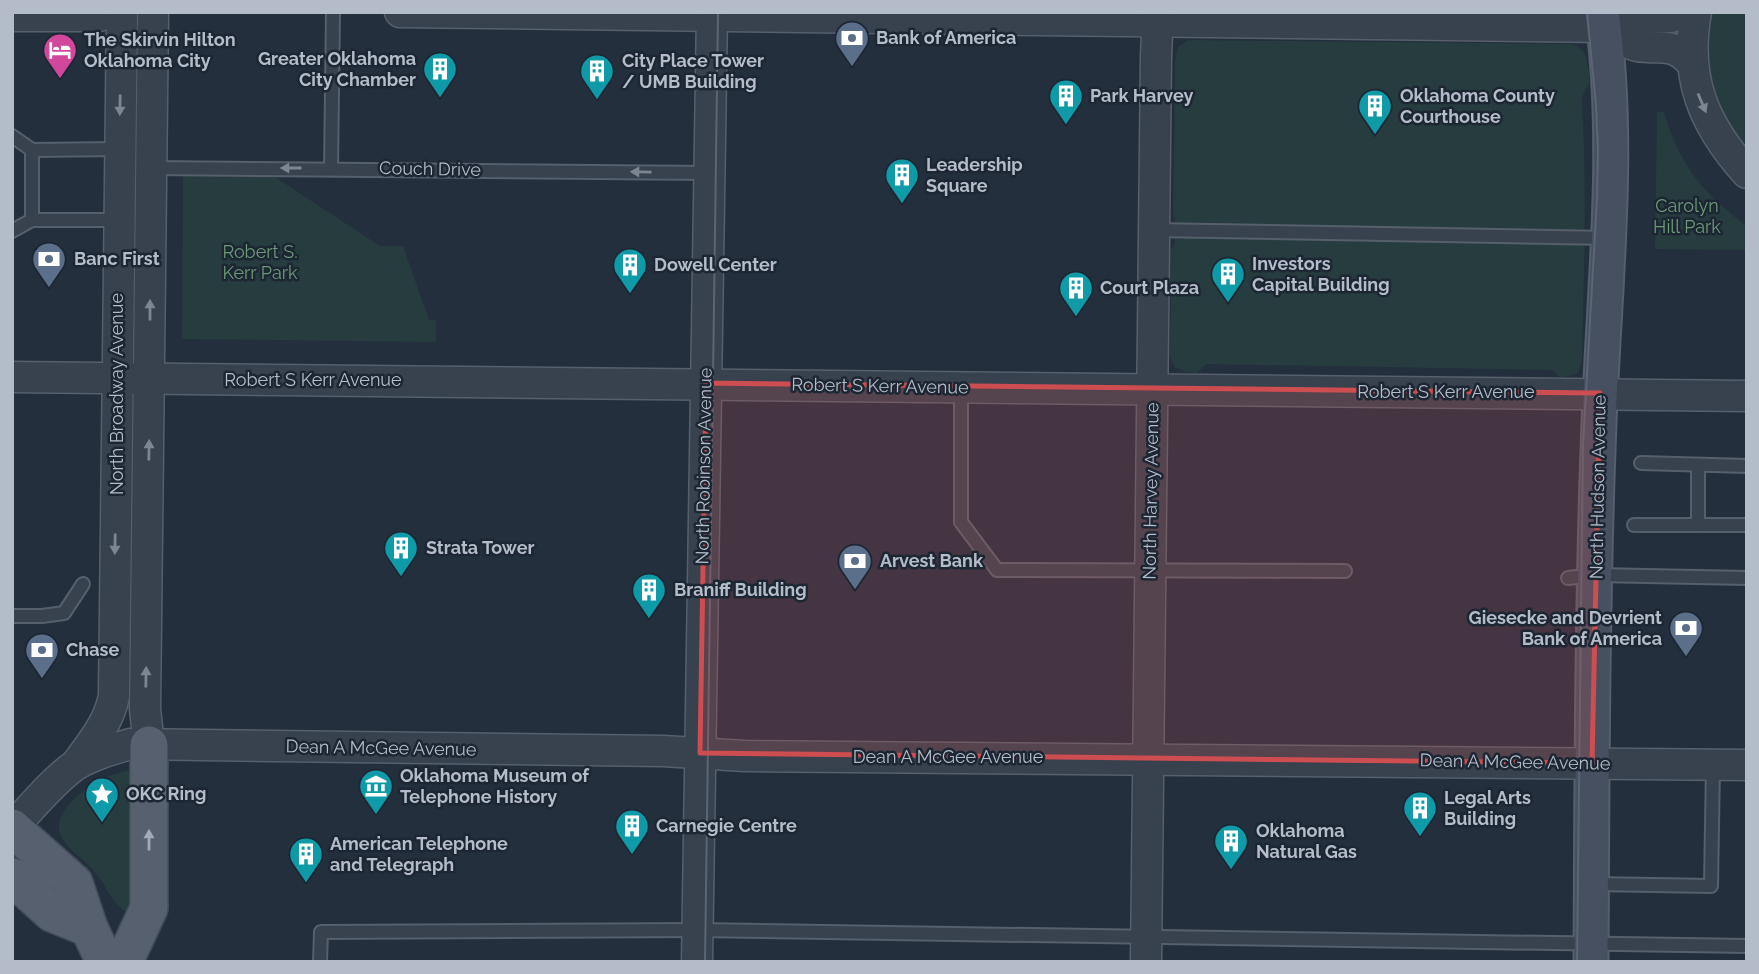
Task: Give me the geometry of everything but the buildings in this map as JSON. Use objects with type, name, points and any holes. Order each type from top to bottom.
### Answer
[{"type":"main road","name":"North Hudson Avenue","points":[[1591,953],[1592,763],[1582,576],[1601,393],[1608,238],[1611,111],[1603,19]]},
{"type":"main road","points":[[124,962],[149,908],[149,746]]},
{"type":"main road","points":[[15,838],[74,883],[89,928],[105,962]]},
{"type":"main road","points":[[12,877],[52,913],[89,928]]},
{"type":"street","points":[[12,16],[99,16],[107,12]]},
{"type":"street","name":"North Broadway Avenue","points":[[75,765],[103,727],[111,712],[114,696],[122,12]]},
{"type":"street","name":"North Broadway Avenue","points":[[149,746],[145,709],[153,12]]},
{"type":"street","points":[[400,12],[1603,19],[1671,17],[1684,12]]},
{"type":"street","points":[[1696,12],[1692,63],[1699,98],[1714,131],[1747,173]]},
{"type":"street","name":"North Robinson Avenue","points":[[698,962],[712,14]]},
{"type":"street","name":"North Harvey Avenue","points":[[1146,950],[1155,15]]},
{"type":"street","points":[[1603,19],[1635,46],[1674,48],[1692,63]]},
{"type":"street","name":"Robert S Kerr Avenue","points":[[12,377],[1747,396]]},
{"type":"street","name":"Dean A McGee Avenue","points":[[15,838],[40,798],[75,765],[103,752],[130,744],[663,751],[759,756],[1747,765]]},
{"type":"street","points":[[15,838],[97,772],[132,762],[149,746]]},
{"type":"lane","points":[[331,169],[333,12]]},
{"type":"lane","points":[[12,136],[32,150],[119,149]]},
{"type":"lane","points":[[32,150],[32,220]]},
{"type":"lane","name":"Couch Drive","points":[[151,167],[709,173]]},
{"type":"lane","points":[[12,231],[32,220],[118,220]]},
{"type":"lane","points":[[1154,230],[1608,238]]},
{"type":"lane","points":[[961,387],[961,522],[997,570],[1345,571]]},
{"type":"lane","points":[[1641,464],[1747,466]]},
{"type":"lane","points":[[1698,465],[1698,525]]},
{"type":"lane","points":[[1634,525],[1747,525]]},
{"type":"lane","points":[[1582,576],[1747,578]]},
{"type":"lane","points":[[12,616],[64,613],[83,584]]},
{"type":"lane","points":[[1591,884],[1711,886],[1713,765]]},
{"type":"lane","points":[[320,962],[321,932],[698,930],[1146,950],[1591,953],[1747,946]]},
{"type":"highlighted area","points":[[706,383],[1600,393],[1592,763],[700,753]]},
{"type":"green space","points":[[1704,12],[1747,12],[1747,161],[1719,123],[1701,46]]},
{"type":"green space","name":"Oklahoma County Courthouse","points":[[1188,40],[1569,44],[1581,49],[1586,57],[1589,80],[1582,102],[1584,263],[1582,361],[1578,373],[1559,377],[1552,370],[1206,364],[1197,373],[1174,367],[1170,355],[1171,295],[1166,295],[1168,251],[1175,246],[1175,61],[1178,47]]},
{"type":"green space","points":[[136,50],[140,51],[138,337],[134,339],[131,337]]},
{"type":"green space","name":"Carolyn Hill Park","points":[[1657,112],[1664,112],[1677,147],[1705,190],[1747,226],[1747,250],[1655,249]]},
{"type":"green space","name":"Robert S. Kerr Park","points":[[183,176],[275,177],[380,246],[403,246],[429,320],[436,320],[436,342],[182,339]]},
{"type":"green space","points":[[131,770],[131,910],[128,913],[114,900],[94,871],[68,846],[59,828],[65,810],[87,788],[102,779]]},
{"type":"tram line","points":[[705,962],[718,12]]},
{"type":"tram line","points":[[1577,962],[1583,446],[1598,149],[1587,12]]},
{"type":"place","name":"Bank of America","points":[[852,68]]},
{"type":"place","name":"The Skirvin Hilton Oklahoma City","points":[[60,80]]},
{"type":"place","name":"Greater Oklahoma City Chamber","points":[[440,99]]},
{"type":"place","name":"City Place Tower / UMB Building","points":[[597,101]]},
{"type":"place","name":"Park Harvey","points":[[1066,126]]},
{"type":"place","name":"Oklahoma County Courthouse","points":[[1375,136]]},
{"type":"place","name":"Leadership Square","points":[[902,205]]},
{"type":"place","name":"Banc First","points":[[49,289]]},
{"type":"place","name":"Dowell Center","points":[[630,295]]},
{"type":"place","name":"Investors Capital Building","points":[[1228,304]]},
{"type":"place","name":"Court Plaza","points":[[1076,318]]},
{"type":"place","name":"Strata Tower","points":[[401,578]]},
{"type":"place","name":"Arvest Bank","points":[[855,591]]},
{"type":"place","name":"Braniff Building","points":[[649,620]]},
{"type":"place","name":"Giesecke and Devrient Bank of America","points":[[1686,658]]},
{"type":"place","name":"Chase","points":[[42,680]]},
{"type":"place","name":"Oklahoma Museum of Telephone History","points":[[376,816]]},
{"type":"place","name":"OKC Ring","points":[[102,824]]},
{"type":"place","name":"Legal Arts Building","points":[[1420,838]]},
{"type":"place","name":"Carnegie Centre","points":[[632,856]]},
{"type":"place","name":"Oklahoma Natural Gas","points":[[1231,871]]},
{"type":"place","name":"American Telephone and Telegraph","points":[[306,884]]}]
